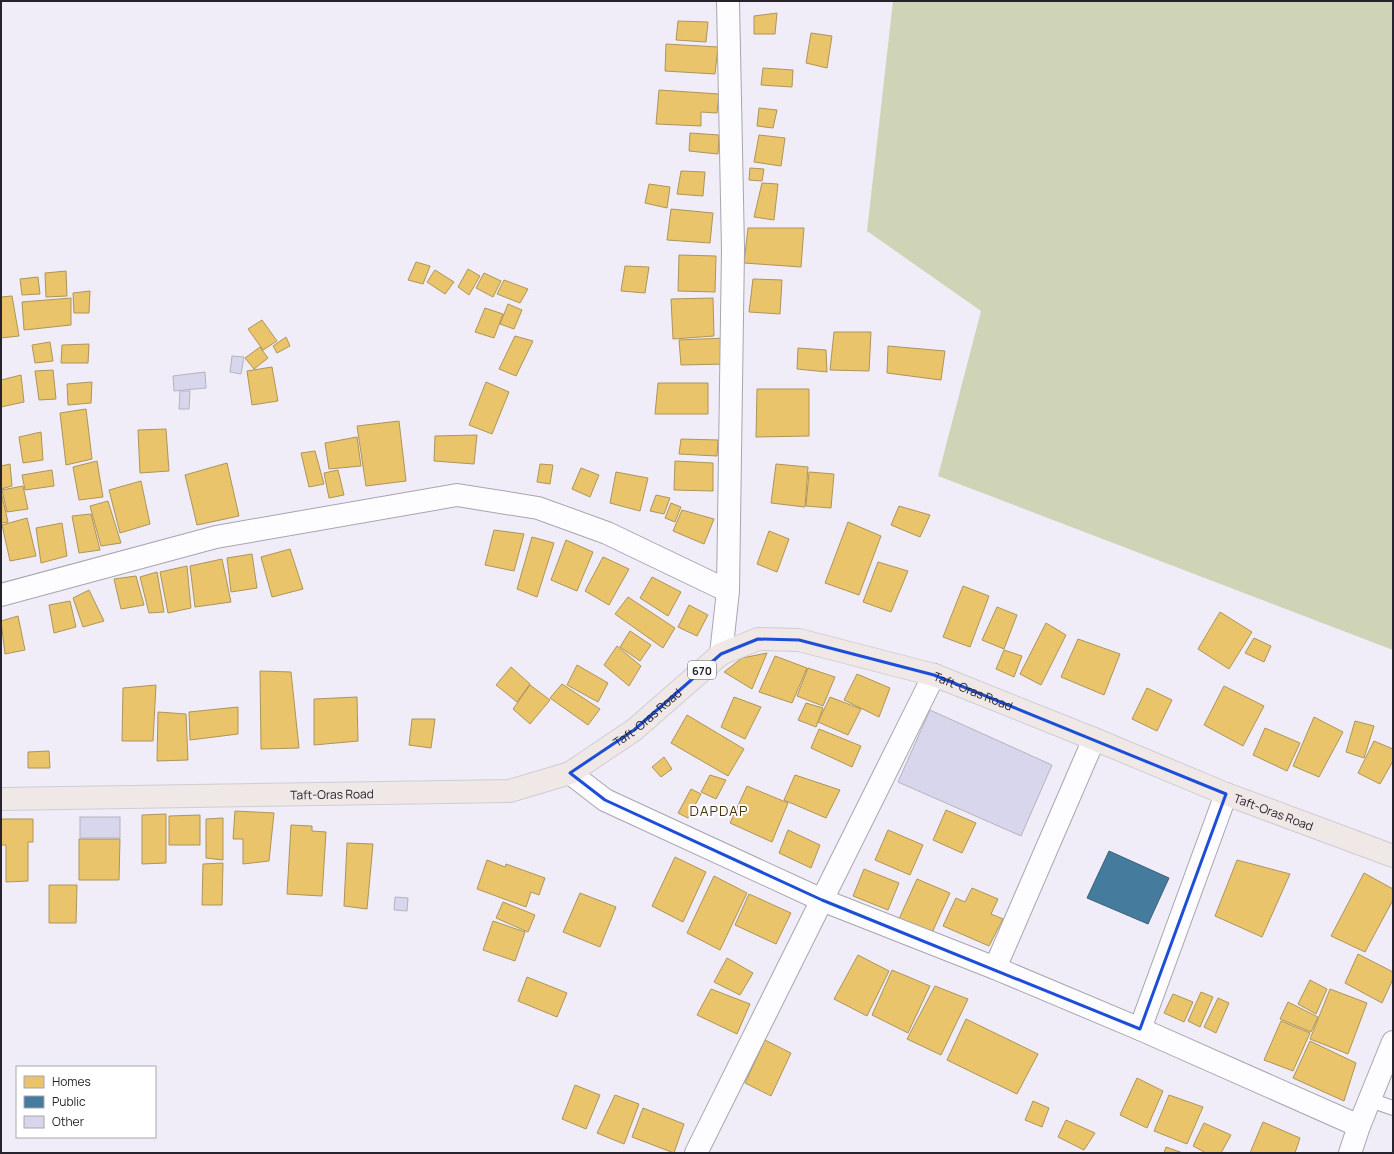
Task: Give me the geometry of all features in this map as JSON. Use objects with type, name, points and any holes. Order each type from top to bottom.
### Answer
[{"type":"main road","name":"Taft-Oras Road","points":[[1,799],[510,791],[570,773],[634,730],[720,654],[758,639],[799,640],[934,676],[1094,738],[1226,794],[1393,856]]},
{"type":"street","points":[[720,654],[728,591],[733,249],[728,1]]},
{"type":"street","points":[[1,596],[216,537],[457,495],[538,508],[607,534],[728,591]]},
{"type":"street","points":[[696,1153],[934,676]]},
{"type":"street","points":[[995,968],[1094,738]]},
{"type":"street","points":[[570,773],[605,800],[822,900],[995,968],[1140,1029],[1359,1126]]},
{"type":"street","points":[[1140,1029],[1226,794]]},
{"type":"street","points":[[1350,1153],[1359,1126],[1393,1042]]},
{"type":"lane","points":[[1370,1100],[1393,1108]]},
{"type":"highlighted area","points":[[758,639],[799,640],[934,675],[1226,794],[1140,1029],[822,900],[605,800],[570,773],[634,730],[721,654]]},
{"type":"green space","points":[[893,1],[1393,1],[1393,650],[938,476],[981,311],[867,231]]},
{"type":"building: Homes","points":[[777,13],[775,34],[754,34],[754,16]]},
{"type":"building: Homes","points":[[678,21],[708,22],[706,42],[676,40]]},
{"type":"building: Homes","points":[[811,33],[832,36],[827,68],[806,63]]},
{"type":"building: Homes","points":[[666,44],[718,47],[715,74],[665,71]]},
{"type":"building: Homes","points":[[763,68],[793,70],[792,87],[761,85]]},
{"type":"building: Homes","points":[[659,90],[719,94],[717,113],[701,112],[701,126],[656,124]]},
{"type":"building: Homes","points":[[759,108],[777,110],[773,128],[757,126]]},
{"type":"building: Homes","points":[[690,133],[719,135],[718,154],[689,151]]},
{"type":"building: Homes","points":[[759,135],[785,138],[781,166],[754,162]]},
{"type":"building: Homes","points":[[750,168],[764,169],[762,181],[749,180]]},
{"type":"building: Homes","points":[[681,171],[705,172],[703,196],[677,194]]},
{"type":"building: Homes","points":[[762,183],[778,184],[774,220],[754,217]]},
{"type":"building: Homes","points":[[649,184],[670,187],[667,208],[645,203]]},
{"type":"building: Homes","points":[[671,209],[713,213],[710,243],[667,240]]},
{"type":"building: Homes","points":[[748,228],[804,228],[801,267],[744,263]]},
{"type":"building: Homes","points":[[679,255],[716,256],[715,292],[678,291]]},
{"type":"building: Homes","points":[[416,262],[430,266],[423,284],[408,280]]},
{"type":"building: Homes","points":[[625,266],[649,267],[645,293],[621,291]]},
{"type":"building: Homes","points":[[468,269],[480,276],[469,295],[458,287]]},
{"type":"building: Homes","points":[[435,270],[454,282],[445,294],[427,282]]},
{"type":"building: Homes","points":[[66,271],[67,296],[46,297],[45,273]]},
{"type":"building: Homes","points":[[484,273],[501,281],[493,297],[476,288]]},
{"type":"building: Homes","points":[[38,277],[40,294],[22,295],[20,279]]},
{"type":"building: Homes","points":[[753,279],[782,280],[780,314],[749,312]]},
{"type":"building: Homes","points":[[504,280],[528,289],[520,303],[497,294]]},
{"type":"building: Homes","points":[[90,291],[89,313],[74,313],[73,293]]},
{"type":"building: Homes","points":[[12,296],[19,336],[1,338],[1,297]]},
{"type":"building: Homes","points":[[71,298],[71,325],[24,330],[22,302]]},
{"type":"building: Homes","points":[[713,298],[714,336],[673,339],[671,299]]},
{"type":"building: Homes","points":[[508,304],[522,310],[514,329],[500,324]]},
{"type":"building: Homes","points":[[485,308],[503,314],[494,338],[475,332]]},
{"type":"building: Homes","points":[[262,320],[277,341],[263,350],[248,329]]},
{"type":"building: Homes","points":[[834,332],[871,332],[869,371],[830,370]]},
{"type":"building: Homes","points":[[515,336],[533,341],[516,376],[499,369]]},
{"type":"building: Homes","points":[[286,337],[290,346],[277,353],[273,346]]},
{"type":"building: Homes","points":[[725,338],[726,364],[681,365],[679,340]]},
{"type":"building: Homes","points":[[50,342],[53,361],[35,363],[32,345]]},
{"type":"building: Homes","points":[[89,344],[88,363],[61,363],[62,345]]},
{"type":"building: Homes","points":[[888,346],[945,351],[941,380],[887,373]]},
{"type":"building: Homes","points":[[260,347],[268,358],[254,369],[245,358]]},
{"type":"building: Homes","points":[[798,348],[826,350],[827,372],[797,369]]},
{"type":"building: Homes","points":[[272,367],[278,401],[252,405],[247,371]]},
{"type":"building: Homes","points":[[53,370],[56,399],[39,400],[35,371]]},
{"type":"building: Homes","points":[[21,375],[24,402],[1,407],[1,380]]},
{"type":"building: Homes","points":[[92,382],[91,403],[68,405],[67,384]]},
{"type":"building: Homes","points":[[486,382],[509,392],[492,434],[469,425]]},
{"type":"building: Homes","points":[[658,383],[708,383],[708,414],[655,414]]},
{"type":"building: Homes","points":[[757,389],[809,389],[809,436],[756,437]]},
{"type":"building: Homes","points":[[86,409],[92,459],[66,465],[60,413]]},
{"type":"building: Homes","points":[[399,421],[406,481],[366,486],[357,426]]},
{"type":"building: Homes","points":[[166,429],[169,471],[140,473],[138,430]]},
{"type":"building: Homes","points":[[41,432],[43,460],[23,463],[19,437]]},
{"type":"building: Homes","points":[[477,435],[474,464],[434,461],[435,436]]},
{"type":"building: Homes","points":[[357,437],[361,466],[329,469],[325,443]]},
{"type":"building: Homes","points":[[681,439],[718,440],[717,456],[679,454]]},
{"type":"building: Homes","points":[[315,451],[324,484],[309,487],[301,453]]},
{"type":"building: Homes","points":[[97,461],[103,497],[79,500],[73,467]]},
{"type":"building: Homes","points":[[675,461],[713,463],[713,491],[674,490]]},
{"type":"building: Homes","points":[[227,463],[239,516],[197,525],[185,475]]},
{"type":"building: Homes","points":[[10,464],[12,486],[1,489],[1,466]]},
{"type":"building: Homes","points":[[540,464],[553,465],[550,484],[537,482]]},
{"type":"building: Homes","points":[[776,464],[808,467],[805,507],[771,503]]},
{"type":"building: Homes","points":[[581,468],[599,475],[590,497],[572,489]]},
{"type":"building: Homes","points":[[52,470],[54,486],[25,490],[22,475]]},
{"type":"building: Homes","points":[[338,470],[344,495],[329,498],[324,473]]},
{"type":"building: Homes","points":[[616,472],[648,478],[640,511],[610,503]]},
{"type":"building: Homes","points":[[809,472],[834,474],[831,508],[806,506]]},
{"type":"building: Homes","points":[[141,481],[150,524],[120,533],[109,490]]},
{"type":"building: Homes","points":[[23,486],[28,509],[7,512],[2,490]]},
{"type":"building: Homes","points":[[1,492],[8,522],[1,523]]},
{"type":"building: Homes","points":[[656,495],[670,498],[664,514],[650,511]]},
{"type":"building: Homes","points":[[108,501],[121,543],[101,546],[90,506]]},
{"type":"building: Homes","points":[[671,503],[681,507],[675,522],[665,518]]},
{"type":"building: Homes","points":[[899,506],[930,515],[920,537],[891,525]]},
{"type":"building: Homes","points":[[682,510],[714,519],[704,544],[673,531]]},
{"type":"building: Homes","points":[[91,514],[100,550],[79,553],[72,516]]},
{"type":"building: Homes","points":[[27,518],[36,556],[10,561],[2,525]]},
{"type":"building: Homes","points":[[848,522],[881,536],[859,595],[825,583]]},
{"type":"building: Homes","points":[[62,523],[67,556],[41,563],[36,528]]},
{"type":"building: Homes","points":[[494,530],[524,534],[514,571],[485,565]]},
{"type":"building: Homes","points":[[769,531],[789,539],[777,572],[757,564]]},
{"type":"building: Homes","points":[[532,537],[554,543],[537,597],[517,589]]},
{"type":"building: Homes","points":[[566,540],[593,552],[577,591],[551,580]]},
{"type":"building: Homes","points":[[290,549],[303,589],[272,597],[261,557]]},
{"type":"building: Homes","points":[[252,554],[257,588],[231,592],[227,558]]},
{"type":"building: Homes","points":[[603,557],[629,569],[609,605],[585,591]]},
{"type":"building: Homes","points":[[222,559],[231,602],[195,607],[190,566]]},
{"type":"building: Homes","points":[[878,562],[908,571],[891,612],[863,602]]},
{"type":"building: Homes","points":[[187,566],[191,608],[168,613],[160,572]]},
{"type":"building: Homes","points":[[157,572],[164,612],[149,613],[140,577]]},
{"type":"building: Homes","points":[[136,576],[144,605],[121,609],[114,579]]},
{"type":"building: Homes","points":[[652,577],[681,592],[668,616],[640,598]]},
{"type":"building: Homes","points":[[963,586],[989,596],[970,647],[943,637]]},
{"type":"building: Homes","points":[[89,590],[104,621],[83,627],[73,598]]},
{"type":"building: Homes","points":[[628,597],[675,628],[663,648],[615,614]]},
{"type":"building: Homes","points":[[70,601],[76,627],[54,633],[49,605]]},
{"type":"building: Homes","points":[[689,605],[708,615],[697,636],[678,627]]},
{"type":"building: Homes","points":[[997,607],[1017,615],[1004,649],[982,640]]},
{"type":"building: Homes","points":[[1220,612],[1252,632],[1229,669],[1198,649]]},
{"type":"building: Homes","points":[[18,616],[25,650],[5,654],[1,621]]},
{"type":"building: Homes","points":[[1046,623],[1066,635],[1041,685],[1020,674]]},
{"type":"building: Homes","points":[[630,631],[651,645],[640,661],[620,647]]},
{"type":"building: Homes","points":[[1254,638],[1271,646],[1264,662],[1245,653]]},
{"type":"building: Homes","points":[[1078,639],[1120,654],[1104,695],[1061,677]]},
{"type":"building: Homes","points":[[617,646],[641,666],[629,686],[604,665]]},
{"type":"building: Homes","points":[[1004,650],[1022,656],[1014,677],[996,669]]},
{"type":"building: Homes","points":[[767,653],[752,689],[724,672],[742,658]]},
{"type":"building: Homes","points":[[775,656],[807,668],[792,703],[759,692]]},
{"type":"building: Homes","points":[[577,665],[608,683],[598,702],[567,685]]},
{"type":"building: Homes","points":[[511,667],[530,684],[517,702],[496,685]]},
{"type":"building: Homes","points":[[808,668],[835,677],[823,706],[797,696]]},
{"type":"building: Homes","points":[[260,671],[291,672],[299,748],[261,749]]},
{"type":"building: Homes","points":[[857,674],[890,688],[879,717],[844,700]]},
{"type":"building: Homes","points":[[562,684],[600,709],[588,725],[550,698]]},
{"type":"building: Homes","points":[[156,685],[153,741],[122,741],[123,688]]},
{"type":"building: Homes","points":[[530,685],[550,700],[530,724],[513,709]]},
{"type":"building: Homes","points":[[1224,686],[1264,706],[1243,746],[1204,725]]},
{"type":"building: Homes","points":[[1147,688],[1172,700],[1157,731],[1132,719]]},
{"type":"building: Homes","points":[[357,697],[358,741],[314,745],[314,699]]},
{"type":"building: Homes","points":[[734,697],[761,707],[745,739],[721,727]]},
{"type":"building: Homes","points":[[830,697],[861,709],[848,735],[818,722]]},
{"type":"building: Homes","points":[[806,703],[823,708],[816,727],[798,720]]},
{"type":"building: Homes","points":[[238,707],[238,734],[190,740],[189,712]]},
{"type":"building: Homes","points":[[158,712],[186,714],[188,760],[157,761]]},
{"type":"building: Homes","points":[[687,715],[744,749],[728,776],[671,743]]},
{"type":"building: Homes","points":[[1314,717],[1343,732],[1319,777],[1293,766]]},
{"type":"building: Homes","points":[[412,719],[435,719],[431,748],[409,745]]},
{"type":"building: Homes","points":[[1355,721],[1374,726],[1364,758],[1346,752]]},
{"type":"building: Homes","points":[[1265,728],[1300,743],[1287,771],[1253,755]]},
{"type":"building: Homes","points":[[819,729],[861,746],[852,767],[811,748]]},
{"type":"building: Homes","points":[[1374,741],[1393,749],[1393,761],[1380,784],[1358,773]]},
{"type":"building: Homes","points":[[49,751],[50,768],[28,768],[28,752]]},
{"type":"building: Homes","points":[[664,757],[672,769],[661,777],[652,767]]},
{"type":"building: Homes","points":[[710,775],[726,780],[716,799],[701,792]]},
{"type":"building: Homes","points":[[795,775],[840,790],[826,818],[784,800]]},
{"type":"building: Homes","points":[[747,786],[788,803],[772,842],[730,823]]},
{"type":"building: Homes","points":[[691,789],[701,794],[688,818],[678,813]]},
{"type":"building: Homes","points":[[946,810],[976,823],[962,853],[933,840]]},
{"type":"building: Homes","points":[[235,811],[274,813],[269,861],[243,864],[243,839],[233,839]]},
{"type":"building: Homes","points":[[166,814],[166,863],[142,864],[142,815]]},
{"type":"building: Homes","points":[[200,815],[200,845],[169,845],[169,816]]},
{"type":"building: Homes","points":[[223,818],[223,860],[206,858],[206,819]]},
{"type":"building: Homes","points":[[1,819],[33,819],[33,842],[28,842],[28,881],[6,882],[6,845],[1,845]]},
{"type":"building: Homes","points":[[291,825],[312,826],[312,831],[326,832],[322,896],[287,894]]},
{"type":"building: Homes","points":[[788,830],[820,845],[811,868],[779,853]]},
{"type":"building: Homes","points":[[888,830],[923,845],[910,875],[875,860]]},
{"type":"building: Homes","points":[[79,839],[120,839],[119,880],[79,880]]},
{"type":"building: Homes","points":[[347,843],[373,844],[367,909],[344,906]]},
{"type":"building: Homes","points":[[675,857],[706,872],[683,922],[652,906]]},
{"type":"building: Homes","points":[[487,860],[505,867],[506,864],[545,878],[539,895],[531,892],[526,907],[477,889]]},
{"type":"building: Homes","points":[[1237,860],[1290,874],[1262,937],[1215,916]]},
{"type":"building: Homes","points":[[223,863],[222,905],[202,905],[203,864]]},
{"type":"building: Homes","points":[[864,869],[899,883],[888,910],[853,896]]},
{"type":"building: Homes","points":[[1364,873],[1393,889],[1393,900],[1365,952],[1331,936]]},
{"type":"building: Homes","points":[[714,876],[747,893],[720,950],[687,933]]},
{"type":"building: Homes","points":[[917,879],[950,893],[931,935],[898,921]]},
{"type":"building: Homes","points":[[49,885],[77,885],[76,923],[49,923]]},
{"type":"building: Homes","points":[[972,888],[998,899],[991,914],[1003,919],[989,946],[943,926],[956,898],[965,902]]},
{"type":"building: Homes","points":[[580,893],[616,907],[600,947],[563,932]]},
{"type":"building: Homes","points":[[749,894],[791,913],[776,944],[735,925]]},
{"type":"building: Homes","points":[[503,902],[535,915],[528,932],[496,918]]},
{"type":"building: Homes","points":[[493,921],[525,932],[515,961],[483,950]]},
{"type":"building: Homes","points":[[1358,954],[1393,972],[1393,979],[1382,1003],[1345,983]]},
{"type":"building: Homes","points":[[858,955],[889,971],[867,1016],[834,999]]},
{"type":"building: Homes","points":[[727,958],[753,973],[740,995],[714,982]]},
{"type":"building: Homes","points":[[892,970],[930,986],[908,1033],[872,1015]]},
{"type":"building: Homes","points":[[527,977],[567,993],[557,1017],[518,1001]]},
{"type":"building: Homes","points":[[1310,980],[1327,989],[1316,1014],[1298,1004]]},
{"type":"building: Homes","points":[[935,986],[968,999],[941,1055],[907,1039]]},
{"type":"building: Homes","points":[[711,989],[750,1004],[737,1034],[697,1015]]},
{"type":"building: Homes","points":[[1330,989],[1367,1003],[1348,1054],[1310,1039]]},
{"type":"building: Homes","points":[[1201,992],[1213,997],[1200,1027],[1188,1021]]},
{"type":"building: Homes","points":[[1173,994],[1193,1002],[1184,1022],[1164,1013]]},
{"type":"building: Homes","points":[[1218,998],[1229,1003],[1216,1033],[1204,1027]]},
{"type":"building: Homes","points":[[1288,1002],[1318,1017],[1311,1032],[1280,1019]]},
{"type":"building: Homes","points":[[966,1019],[1038,1054],[1017,1094],[947,1060]]},
{"type":"building: Homes","points":[[1281,1021],[1310,1033],[1293,1071],[1264,1060]]},
{"type":"building: Homes","points":[[765,1040],[791,1053],[771,1096],[745,1083]]},
{"type":"building: Homes","points":[[1310,1041],[1356,1063],[1344,1101],[1293,1078]]},
{"type":"building: Homes","points":[[1137,1078],[1163,1091],[1147,1128],[1120,1115]]},
{"type":"building: Homes","points":[[575,1085],[600,1095],[586,1129],[562,1119]]},
{"type":"building: Homes","points":[[615,1095],[639,1104],[624,1144],[597,1133]]},
{"type":"building: Homes","points":[[1169,1095],[1203,1107],[1187,1144],[1154,1131]]},
{"type":"building: Homes","points":[[1033,1101],[1049,1108],[1042,1127],[1025,1120]]},
{"type":"building: Homes","points":[[643,1108],[684,1124],[674,1153],[632,1137]]},
{"type":"building: Homes","points":[[1066,1120],[1095,1133],[1084,1150],[1058,1137]]},
{"type":"building: Homes","points":[[1263,1122],[1300,1138],[1295,1153],[1250,1153]]},
{"type":"building: Homes","points":[[1204,1123],[1231,1135],[1221,1153],[1206,1153],[1193,1146]]},
{"type":"building: Homes","points":[[1166,1147],[1183,1153],[1164,1153]]},
{"type":"building: Public","points":[[1109,851],[1169,878],[1148,924],[1087,898]]},
{"type":"building: Other","points":[[232,356],[244,357],[241,374],[230,372]]},
{"type":"building: Other","points":[[205,372],[206,388],[174,391],[173,376]]},
{"type":"building: Other","points":[[180,391],[190,391],[189,409],[179,409]]},
{"type":"building: Other","points":[[930,710],[1052,765],[1021,836],[898,782]]},
{"type":"building: Other","points":[[80,817],[120,817],[120,838],[80,838]]},
{"type":"building: Other","points":[[395,897],[408,898],[407,911],[394,910]]},
{"type":"district","name":"DAPDAP","points":[[719,810]]}]
